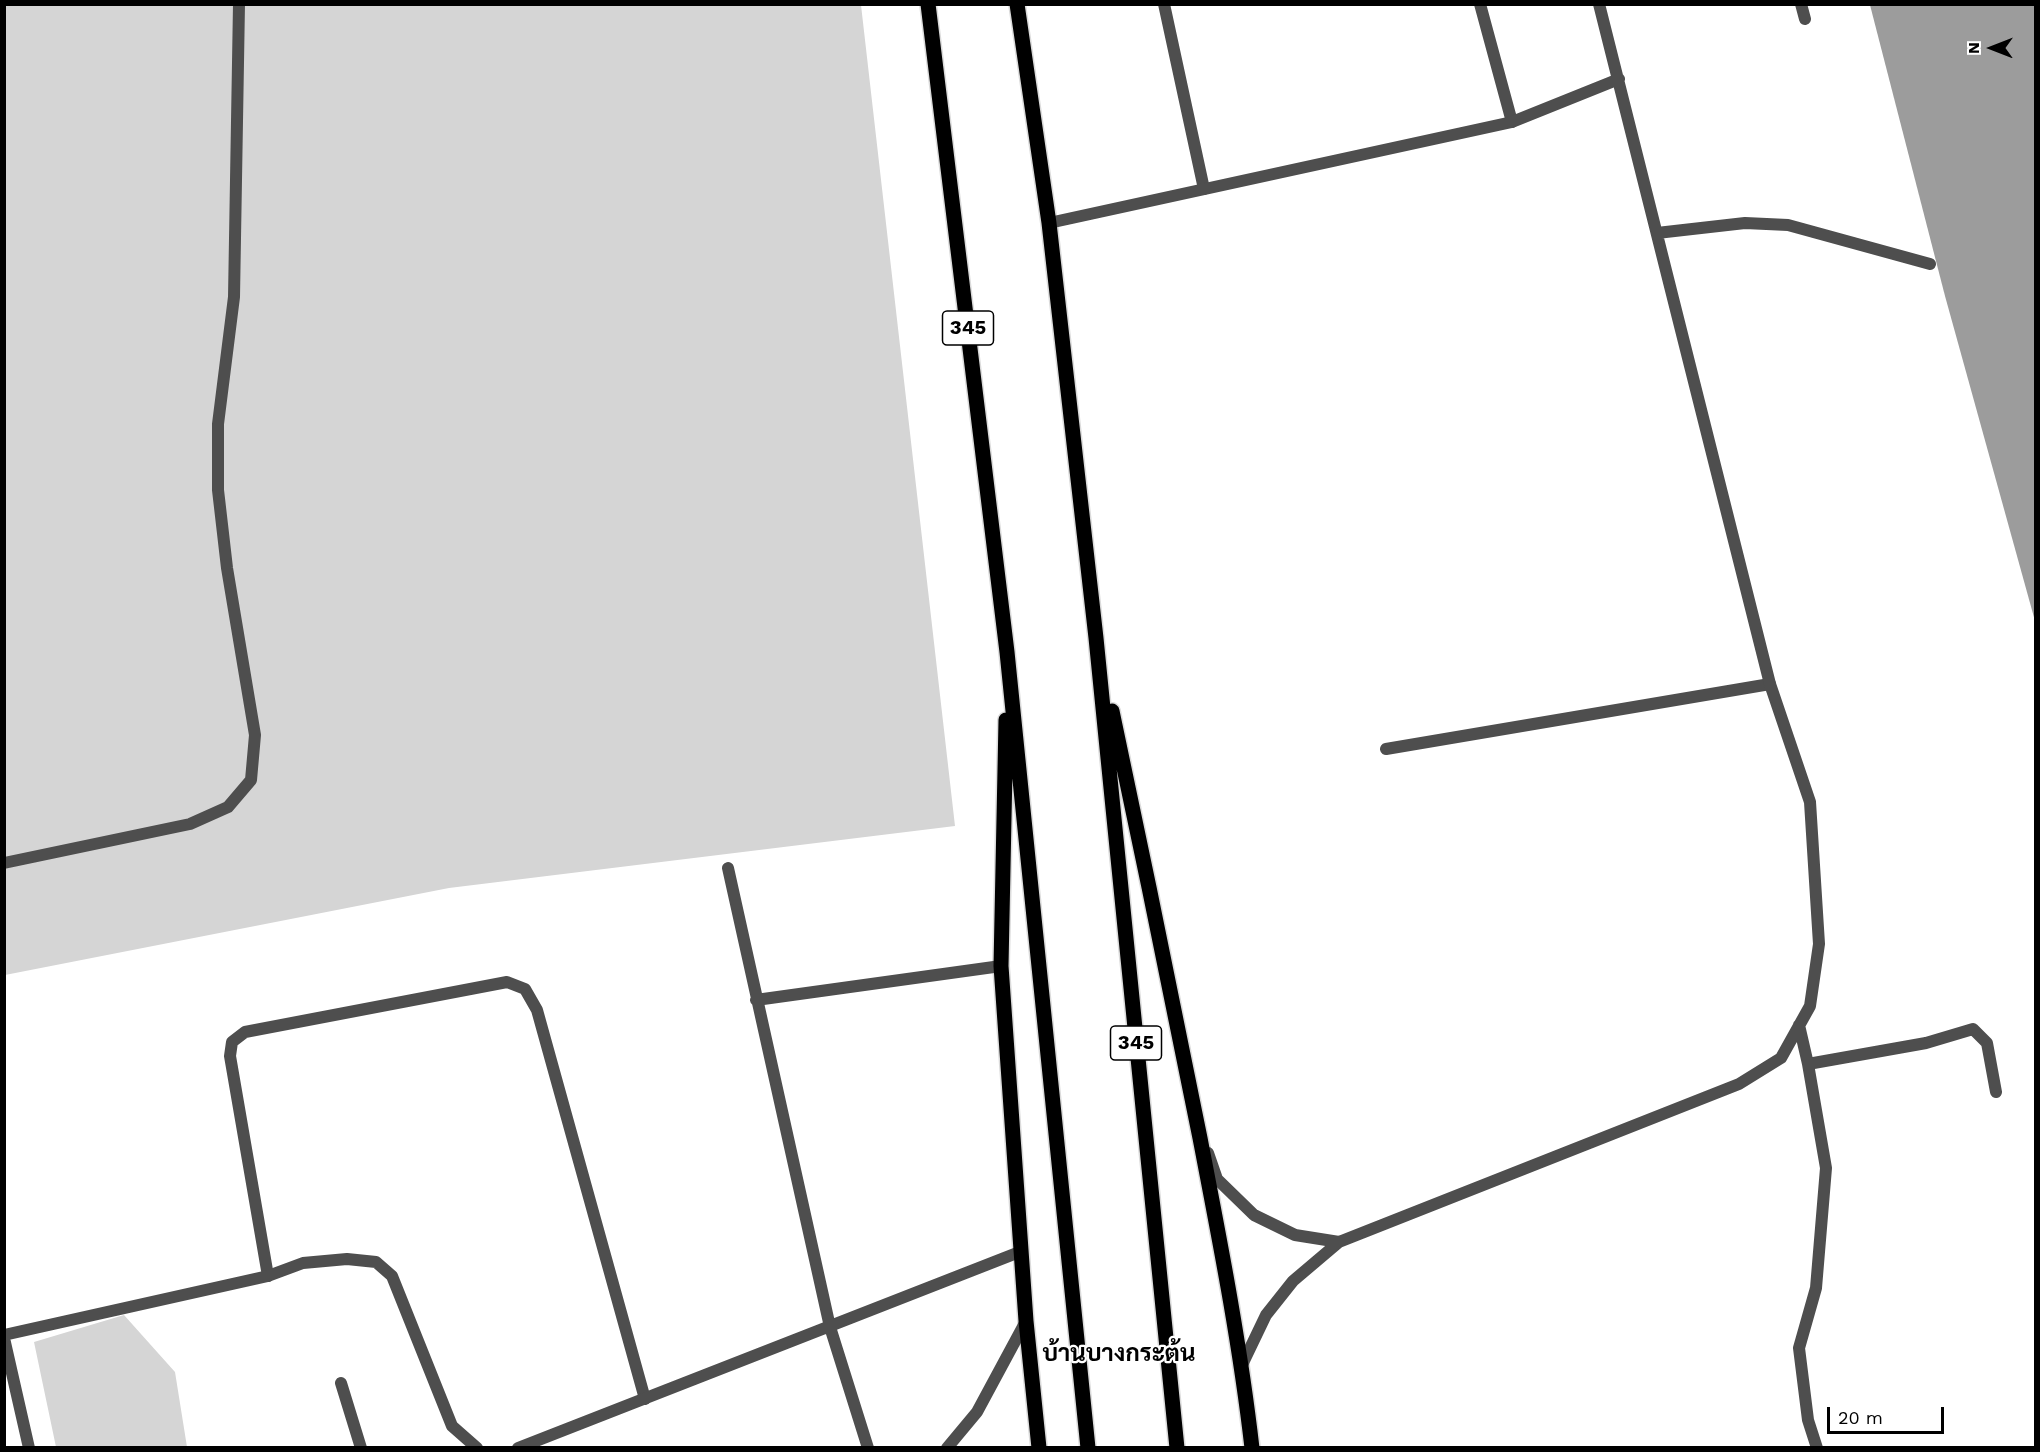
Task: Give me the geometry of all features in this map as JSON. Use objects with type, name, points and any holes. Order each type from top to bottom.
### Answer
[{"type":"main road","name":"345","points":[[928,4],[1007,652],[1088,1448]]},
{"type":"main road","name":"345","points":[[1017,4],[1049,223],[1096,638],[1177,1448]]},
{"type":"main road","points":[[1096,638],[1195,1112],[1242,1365],[1252,1448]]},
{"type":"main road","points":[[1007,652],[1001,966],[1026,1321],[1039,1448]]},
{"type":"street","points":[[4,863],[190,824],[228,807],[251,780],[255,735],[226,568],[218,490],[218,424],[234,297],[239,4]]},
{"type":"street","points":[[1164,4],[1204,189]]},
{"type":"street","points":[[1480,4],[1512,122]]},
{"type":"street","points":[[1242,1365],[1266,1315],[1293,1281],[1339,1242],[1739,1084],[1781,1058],[1810,1006],[1820,944],[1810,802],[1770,684],[1599,4]]},
{"type":"street","points":[[1802,4],[1805,19]]},
{"type":"street","points":[[1049,223],[1512,122],[1619,79]]},
{"type":"street","points":[[1658,233],[1745,223],[1788,225],[1930,264]]},
{"type":"street","points":[[1386,749],[1770,684]]},
{"type":"street","points":[[728,868],[830,1327],[868,1448]]},
{"type":"street","points":[[756,1000],[1001,966]]},
{"type":"street","points":[[268,1276],[230,1056],[232,1042],[245,1032],[507,982],[525,990],[537,1010],[645,1399]]},
{"type":"street","points":[[1799,1025],[1809,1065],[1826,1168],[1816,1288],[1799,1347],[1808,1420],[1817,1448]]},
{"type":"street","points":[[1809,1065],[1926,1043],[1973,1029],[1987,1043],[1996,1092]]},
{"type":"street","points":[[1195,1112],[1217,1179],[1254,1215],[1295,1235],[1339,1242]]},
{"type":"street","points":[[518,1448],[1022,1251]]},
{"type":"street","points":[[29,1448],[4,1336],[268,1276],[303,1263],[347,1259],[376,1262],[392,1276],[452,1426],[477,1448]]},
{"type":"street","points":[[947,1448],[976,1412],[1026,1321]]},
{"type":"street","points":[[341,1383],[361,1448]]},
{"type":"shaded area","points":[[5,5],[861,5],[955,826],[449,888],[5,975]]},
{"type":"shaded area","points":[[1870,5],[2035,5],[2035,621],[1945,296]]},
{"type":"shaded area","points":[[124,1315],[175,1372],[187,1447],[56,1447],[34,1342]]},
{"type":"district","name":"บ้านบางกระต้น","points":[[1119,1354]]}]
